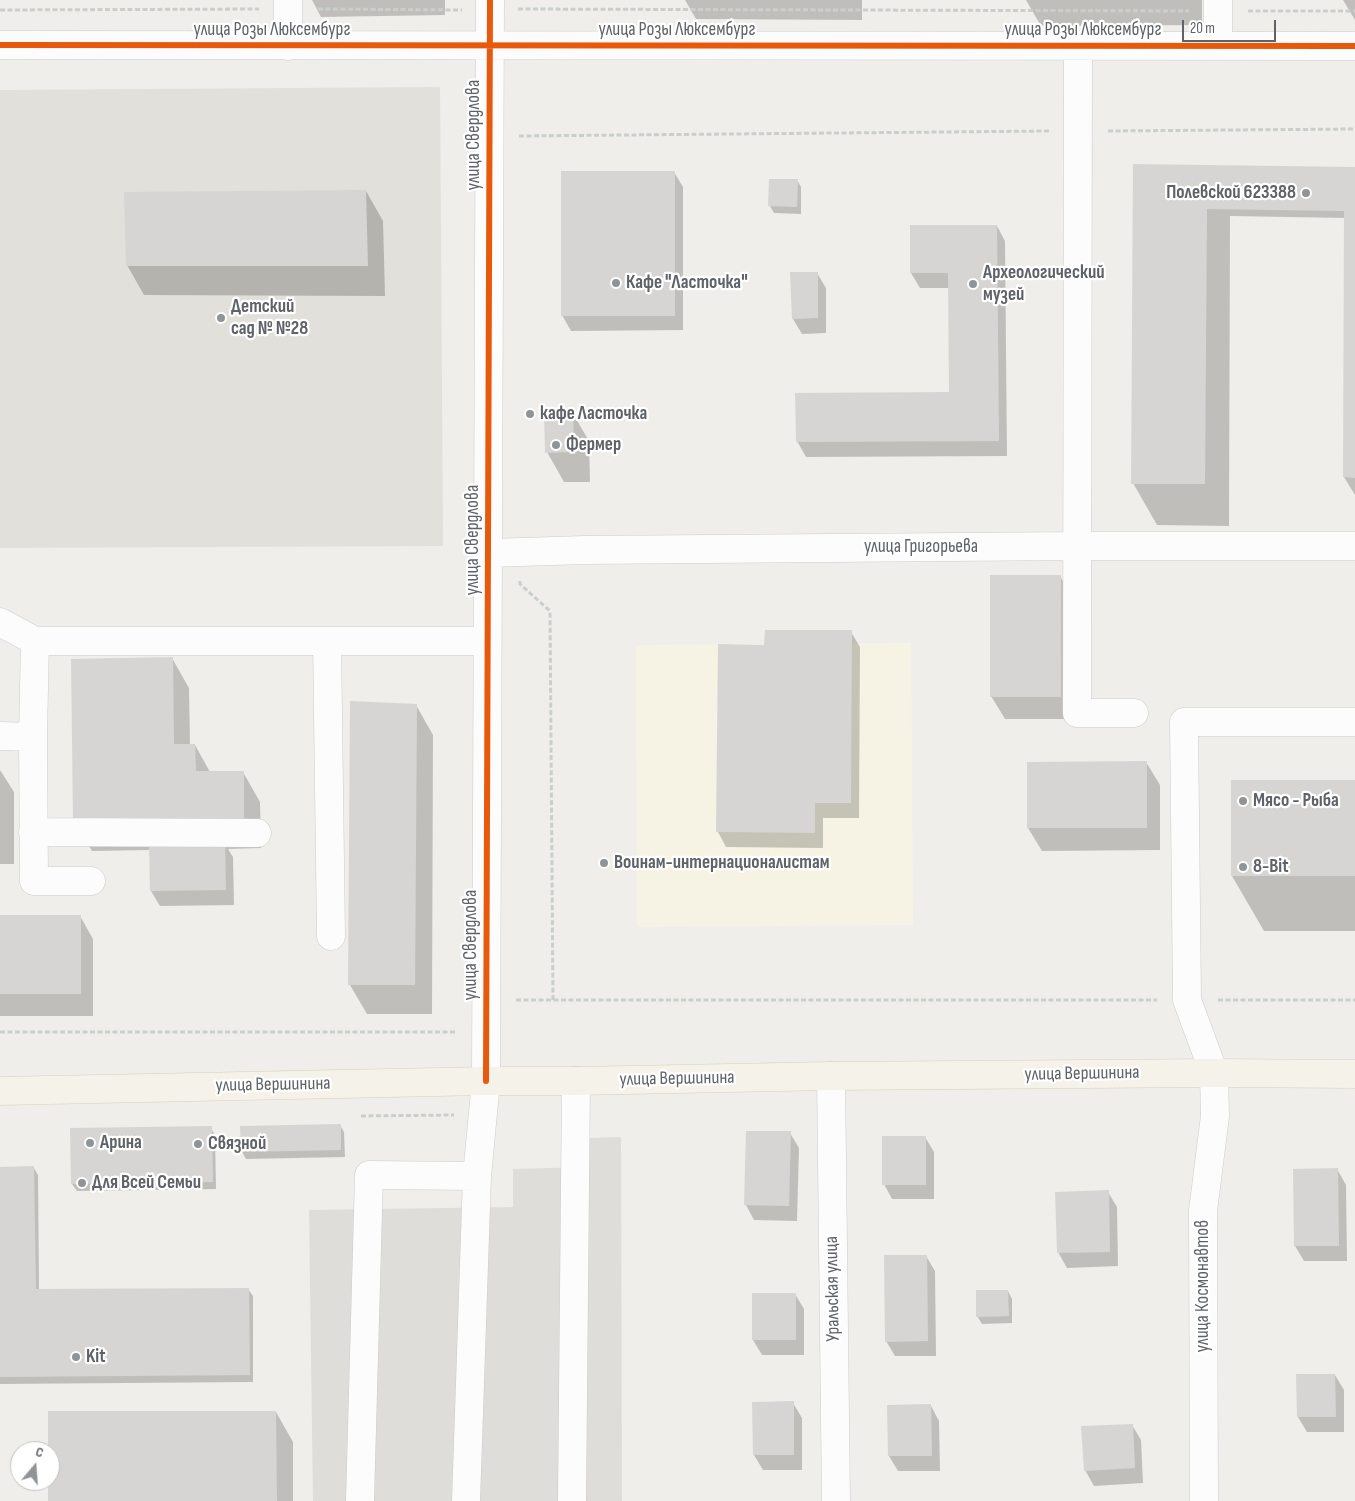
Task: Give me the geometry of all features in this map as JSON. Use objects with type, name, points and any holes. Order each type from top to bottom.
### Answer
[{"type":"main road","name":"улица Вершинина","points":[[0,1091],[486,1080],[576,1081],[831,1076],[1214,1073],[1355,1074]]},
{"type":"street","name":"улица Свердлова","points":[[466,1501],[477,1176],[486,1080],[490,0]]},
{"type":"street","points":[[288,5],[288,46]]},
{"type":"street","points":[[1218,6],[1218,46]]},
{"type":"street","points":[[1078,45],[1077,713],[1134,713]]},
{"type":"street","name":"улица Розы Люксембург","points":[[0,46],[1355,46]]},
{"type":"street","name":"улица Григорьева","points":[[488,552],[1076,546],[1355,546]]},
{"type":"street","points":[[0,622],[35,640],[487,641]]},
{"type":"street","points":[[35,640],[33,737],[34,881],[91,881]]},
{"type":"street","points":[[327,641],[331,936]]},
{"type":"street","name":"улица Космонавтов","points":[[1204,1501],[1203,1211],[1215,1116],[1214,1073],[1187,1000],[1184,722],[1355,722]]},
{"type":"street","points":[[0,736],[33,737]]},
{"type":"street","points":[[33,832],[257,833]]},
{"type":"street","name":"Уральская улица","points":[[831,1076],[836,1501]]},
{"type":"street","points":[[572,1501],[576,1081]]},
{"type":"street","points":[[360,1501],[369,1175],[477,1176]]},
{"type":"path","points":[[0,10],[288,5],[460,10]]},
{"type":"path","points":[[518,9],[1218,6],[1355,11]]},
{"type":"path","points":[[519,136],[1355,129]]},
{"type":"path","points":[[550,611],[553,1000]]},
{"type":"path","points":[[486,1000],[1355,1000]]},
{"type":"path","points":[[0,1032],[486,1032]]},
{"type":"shaded area","name":"Детский сад № №28","points":[[440,87],[443,546],[0,548],[0,90]]},
{"type":"shaded area","points":[[911,643],[913,925],[637,927],[636,645]]},
{"type":"shaded area","points":[[621,1137],[622,1501],[313,1501],[309,1210],[513,1207],[513,1169],[588,1167],[588,1138]]},
{"type":"building","points":[[1133,164],[1355,167],[1355,478],[1343,477],[1344,211],[1207,209],[1205,484],[1131,484]]},
{"type":"building","points":[[561,171],[675,171],[675,316],[561,316]]},
{"type":"building","points":[[769,179],[798,179],[797,207],[768,206]]},
{"type":"building","points":[[366,190],[368,266],[126,266],[124,192]]},
{"type":"building","points":[[910,225],[997,225],[999,441],[796,442],[795,393],[949,392],[948,273],[910,273]]},
{"type":"building","points":[[790,272],[818,272],[818,318],[792,319]]},
{"type":"building","points":[[573,410],[574,452],[545,453],[544,411]]},
{"type":"building","points":[[990,575],[1061,575],[1061,697],[990,697]]},
{"type":"building","points":[[765,630],[852,630],[851,803],[815,803],[815,833],[716,832],[718,644],[764,645]]},
{"type":"building","points":[[173,657],[174,744],[195,744],[196,771],[244,771],[244,819],[73,821],[71,659]]},
{"type":"building","points":[[350,701],[417,704],[415,985],[348,985]]},
{"type":"building","points":[[1147,761],[1147,828],[1027,828],[1027,762]]},
{"type":"building","points":[[1231,780],[1355,780],[1355,876],[1231,876]]},
{"type":"building","points":[[225,841],[226,890],[150,891],[149,842]]},
{"type":"building","points":[[0,915],[81,915],[81,994],[0,994]]},
{"type":"building","points":[[341,1124],[341,1150],[241,1152],[240,1126]]},
{"type":"building","points":[[212,1126],[213,1182],[71,1184],[70,1128]]},
{"type":"building","points":[[746,1131],[791,1131],[789,1206],[744,1205]]},
{"type":"building","points":[[882,1136],[926,1136],[926,1185],[882,1185]]},
{"type":"building","points":[[34,1166],[36,1289],[249,1288],[250,1375],[0,1377],[0,1167]]},
{"type":"building","points":[[1338,1168],[1339,1246],[1294,1246],[1293,1169]]},
{"type":"building","points":[[1109,1190],[1110,1252],[1057,1253],[1055,1192]]},
{"type":"building","points":[[884,1255],[927,1255],[928,1341],[885,1342]]},
{"type":"building","points":[[976,1290],[1008,1290],[1009,1316],[976,1317]]},
{"type":"building","points":[[752,1293],[796,1293],[796,1340],[752,1340]]},
{"type":"building","points":[[1296,1374],[1335,1374],[1336,1417],[1297,1417]]},
{"type":"building","points":[[794,1401],[794,1455],[753,1455],[752,1402]]},
{"type":"building","points":[[931,1404],[932,1456],[888,1456],[887,1405]]},
{"type":"building","points":[[48,1411],[276,1411],[277,1501],[48,1501],[48,1491],[60,1491],[60,1441],[48,1441]]},
{"type":"building","points":[[1133,1424],[1135,1468],[1084,1471],[1081,1426]]},
{"type":"cycle path","points":[[486,1081],[490,0]]},
{"type":"cycle path","points":[[0,45],[1355,46]]},
{"type":"place","name":"Полевской 623388","points":[[1306,193]]},
{"type":"place","name":"Кафе \"Ласточка\"","points":[[616,283]]},
{"type":"place","name":"Археологический музей","points":[[973,284]]},
{"type":"place","name":"Детский сад № №28","points":[[221,318]]},
{"type":"place","name":"кафе Ласточка","points":[[530,414]]},
{"type":"place","name":"Фермер","points":[[556,445]]},
{"type":"place","name":"Мясо - Рыба","points":[[1243,801]]},
{"type":"place","name":"Воинам-интернационалистам","points":[[604,863]]},
{"type":"place","name":"8-Bit","points":[[1243,867]]},
{"type":"place","name":"Арина","points":[[90,1143]]},
{"type":"place","name":"Связной","points":[[198,1144]]},
{"type":"place","name":"Для Всей Семьи","points":[[82,1183]]},
{"type":"place","name":"Kit","points":[[76,1357]]}]
